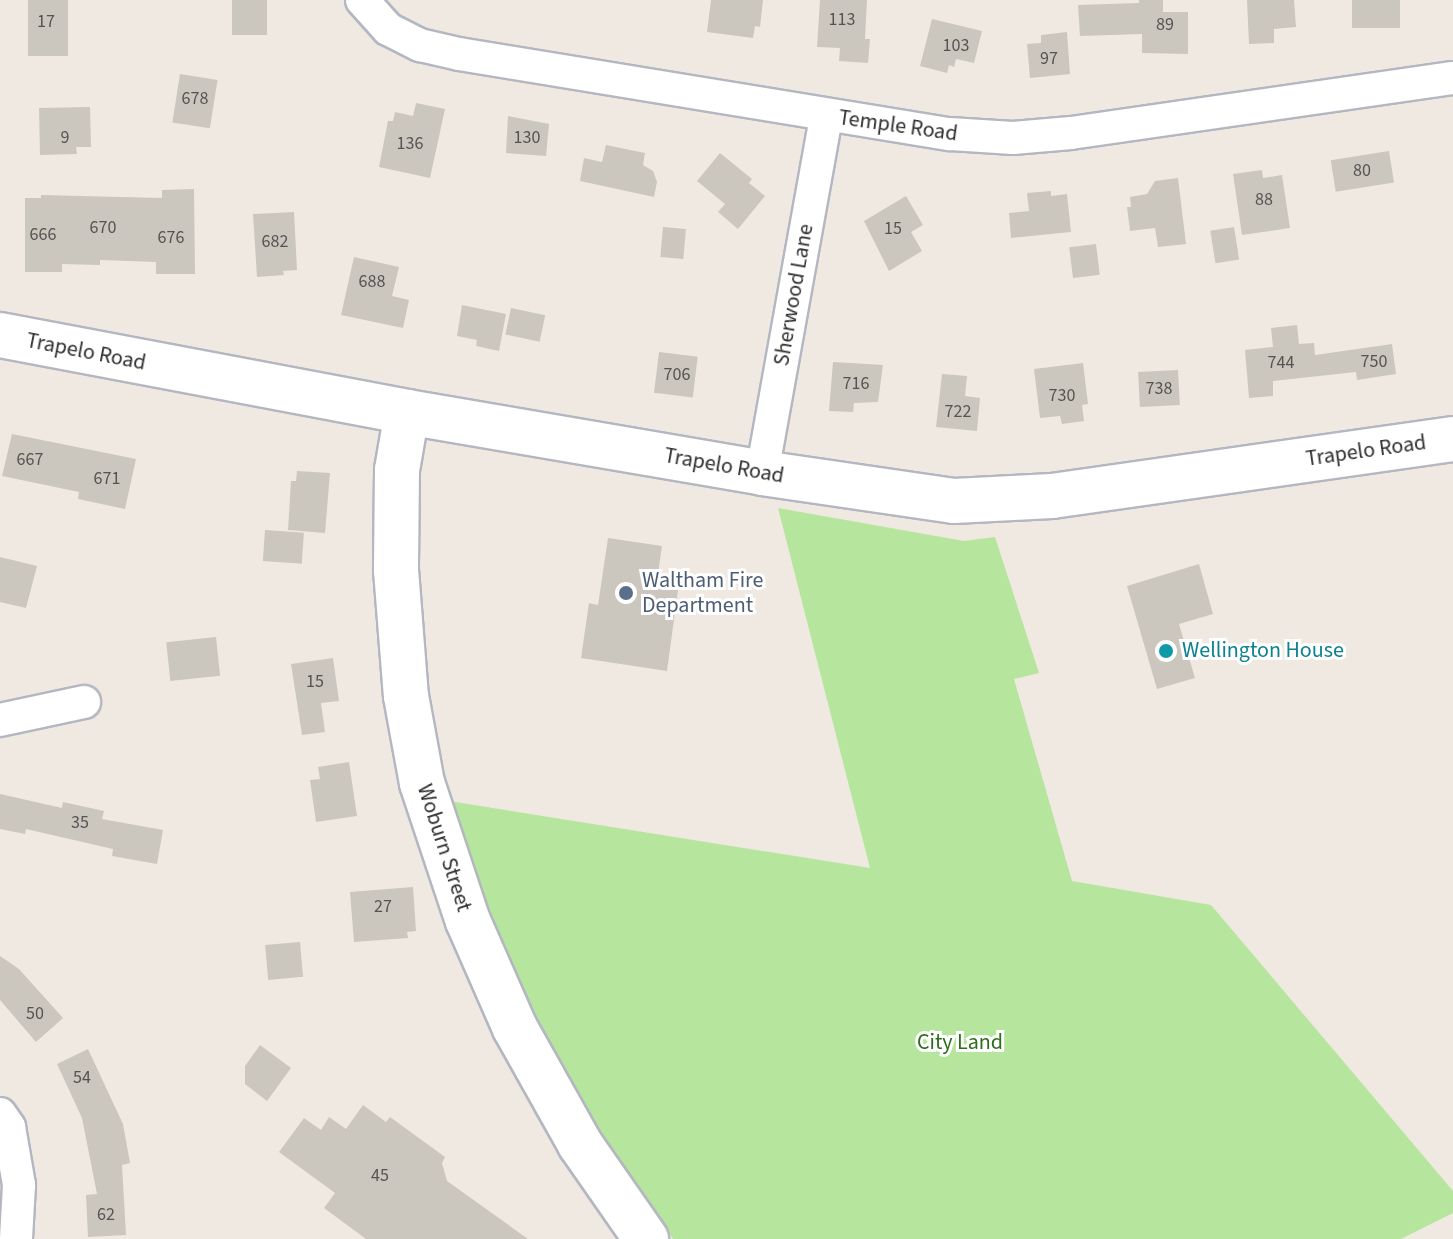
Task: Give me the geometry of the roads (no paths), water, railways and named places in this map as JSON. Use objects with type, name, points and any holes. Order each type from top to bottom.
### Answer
[{"type":"main road","name":"Trapelo Road","points":[[0,335],[407,412],[916,496],[1003,501],[1453,439]]},
{"type":"main road","name":"Woburn Street","points":[[407,412],[397,470],[397,586],[406,696],[422,783],[468,921],[509,1015],[562,1115],[646,1239]]},
{"type":"street","name":"Temple Road","points":[[362,0],[388,29],[420,45],[826,116],[950,134],[1013,138],[1071,133],[1453,78]]},
{"type":"street","name":"Sherwood Lane","points":[[762,473],[826,116]]},
{"type":"street","points":[[0,720],[84,702]]},
{"type":"street","points":[[0,1114],[9,1127],[19,1185],[16,1239]]},
{"type":"place","name":"Waltham Fire Department","points":[[626,593]]},
{"type":"place","name":"Wellington House","points":[[1166,651]]},
{"type":"park label","name":"City Land","points":[[960,1043]]}]
